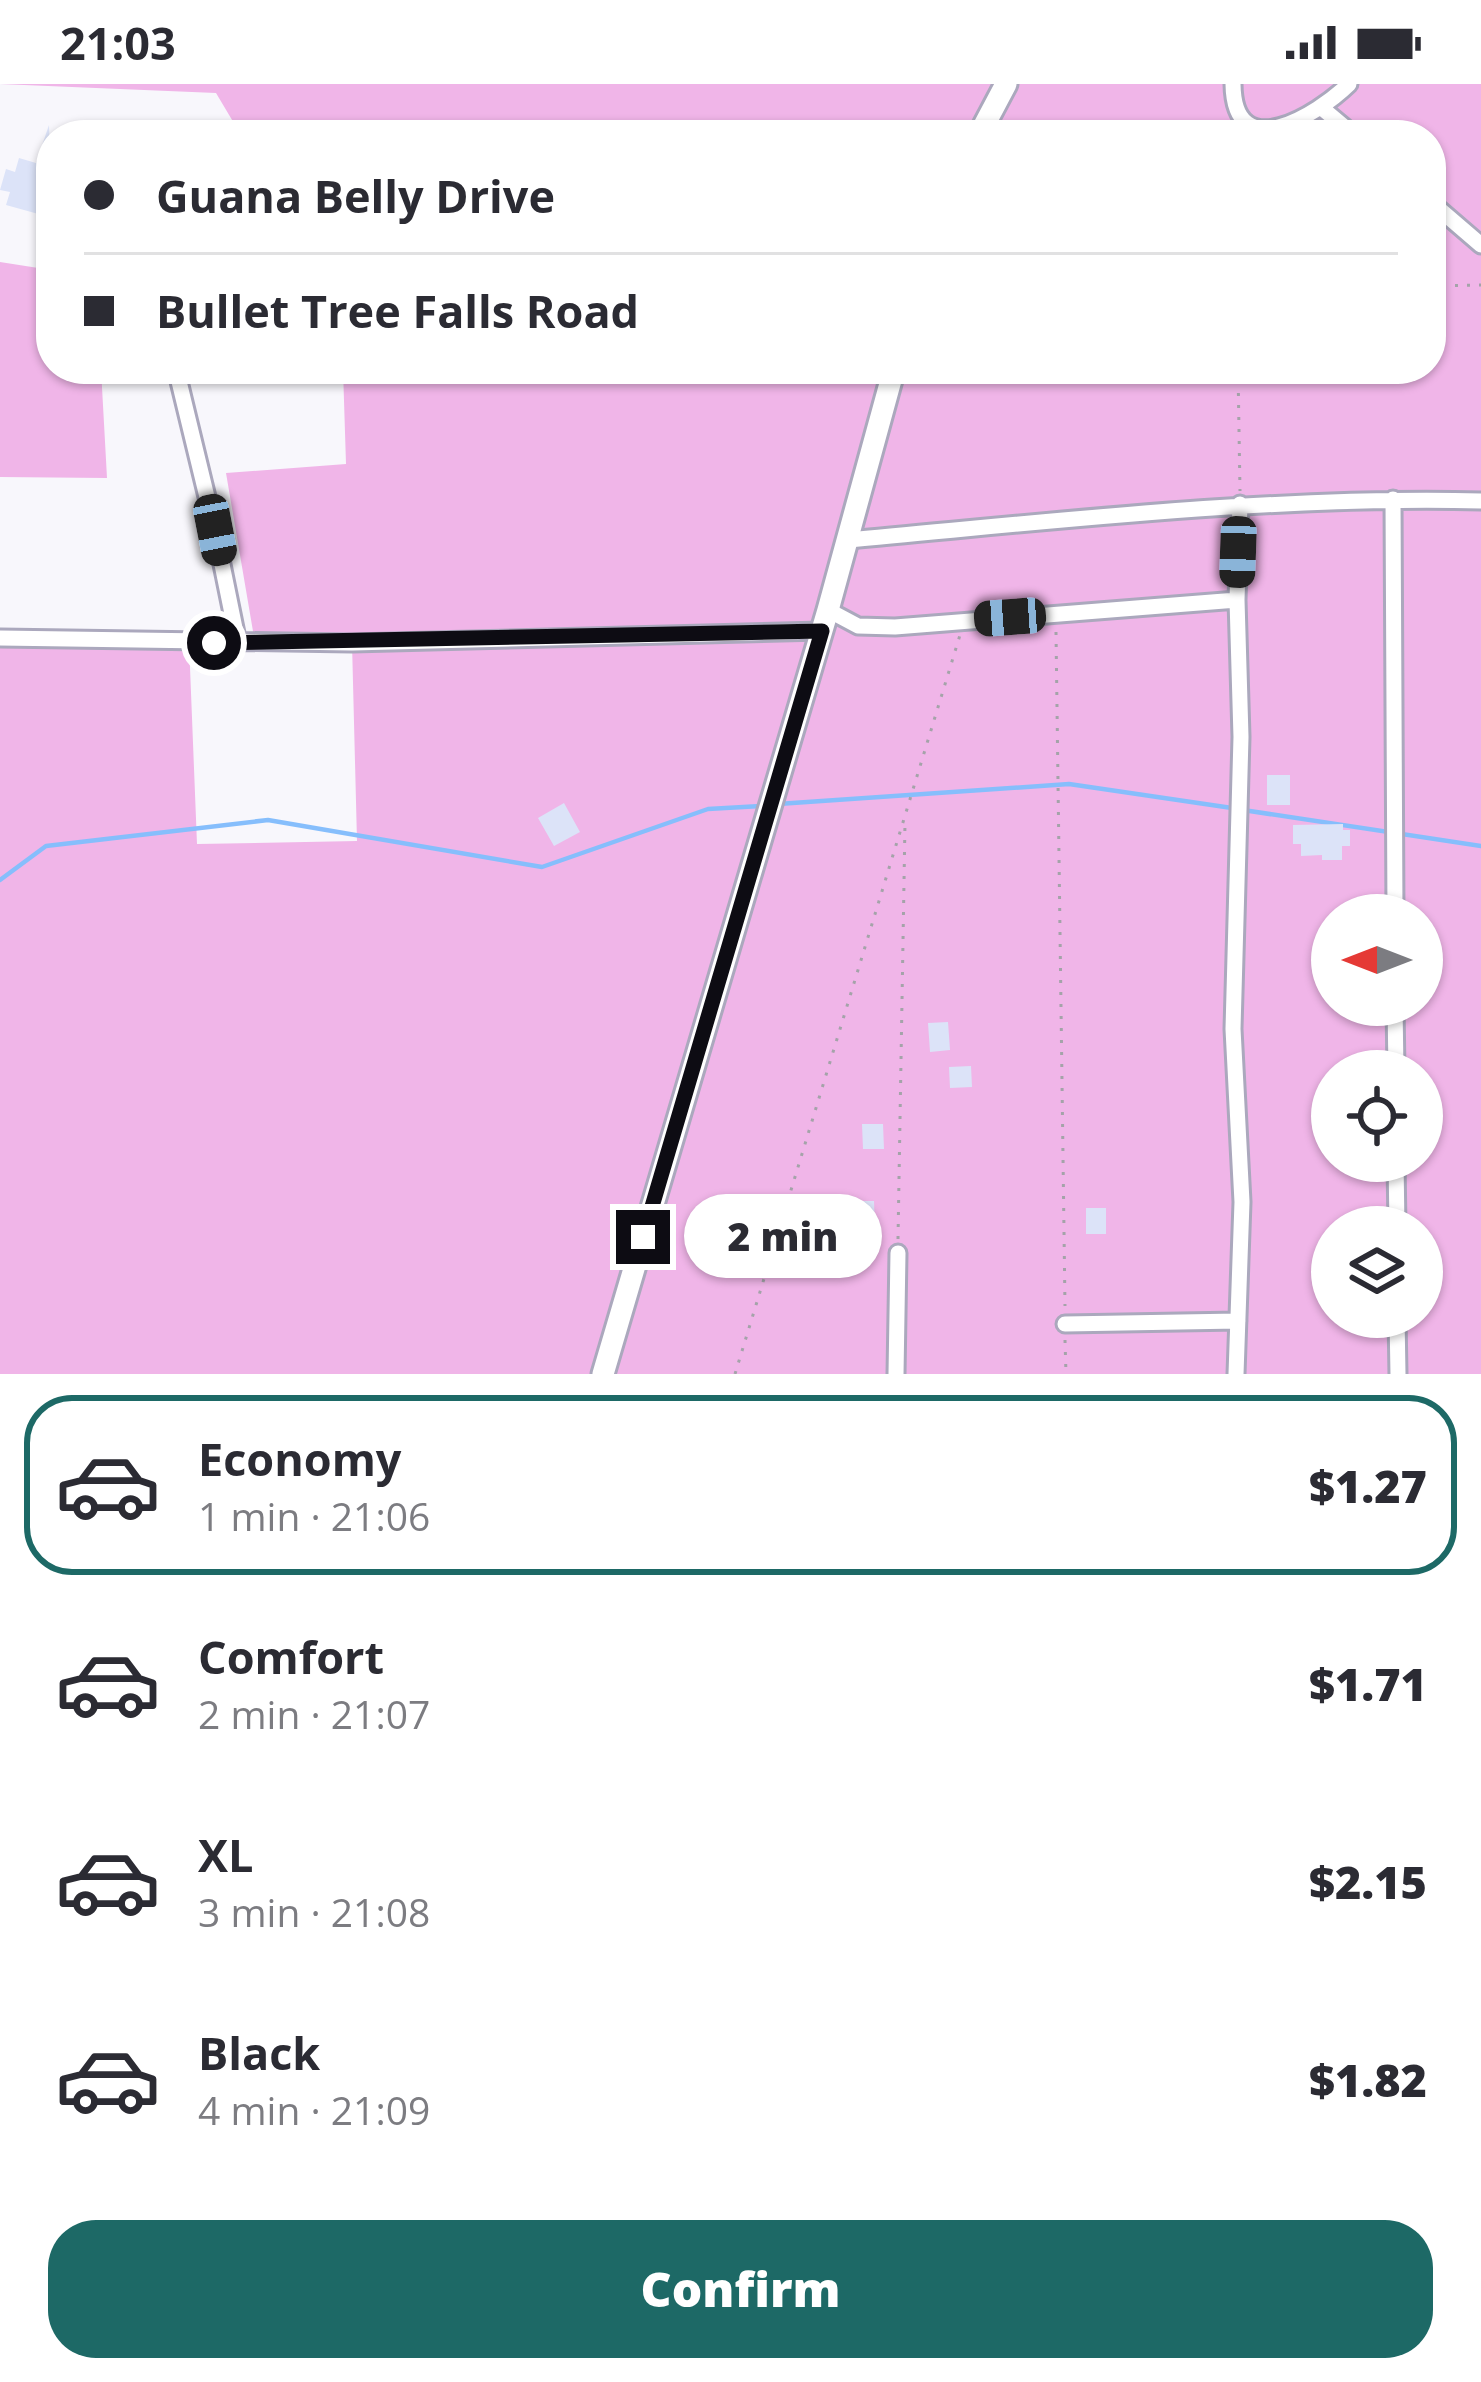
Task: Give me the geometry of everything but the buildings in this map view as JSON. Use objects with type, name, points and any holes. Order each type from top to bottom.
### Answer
[{"type":"main road","points":[[988,120],[1006,84]]},
{"type":"main road","points":[[603,1374],[825,621],[890,384]]},
{"type":"street","points":[[1233,84],[1234,106],[1243,120]]},
{"type":"street","points":[[1302,120],[1323,109],[1349,84]]},
{"type":"street","points":[[1323,109],[1336,120]]},
{"type":"street","points":[[1446,215],[1481,245]]},
{"type":"street","points":[[180,384],[238,643]]},
{"type":"street","points":[[1393,499],[1395,894]]},
{"type":"street","points":[[847,540],[1240,504],[1481,501]]},
{"type":"street","points":[[1236,1374],[1242,1202],[1233,1029],[1241,737],[1240,504]]},
{"type":"street","points":[[0,638],[238,643],[841,620],[859,626],[1237,600]]},
{"type":"street","points":[[896,1374],[898,1253]]},
{"type":"street","points":[[1065,1324],[1238,1321]]},
{"type":"street","points":[[1397,1338],[1397,1374]]},
{"type":"path","points":[[1446,286],[1481,285]]},
{"type":"path","points":[[1238,384],[1240,504]]},
{"type":"path","points":[[1055,614],[1066,1374]]},
{"type":"path","points":[[735,1374],[965,620]]},
{"type":"path","points":[[898,1253],[906,814]]},
{"type":"shaded area","points":[[0,84],[1481,84],[1481,1374],[0,1374],[0,638],[189,642],[197,844],[357,841],[352,643],[255,643],[226,473],[346,464],[343,384],[1446,384],[1446,120],[232,120],[216,93]]},
{"type":"shaded area","points":[[0,262],[36,268],[36,384],[102,384],[107,478],[0,477]]},
{"type":"waterway","points":[[778,804],[1069,784],[1232,808]]},
{"type":"waterway","points":[[0,880],[46,846],[268,820],[542,867],[708,809],[761,806]]},
{"type":"waterway","points":[[1243,810],[1481,846]]},
{"type":"route","points":[[214,643],[822,631],[643,1237]]}]
